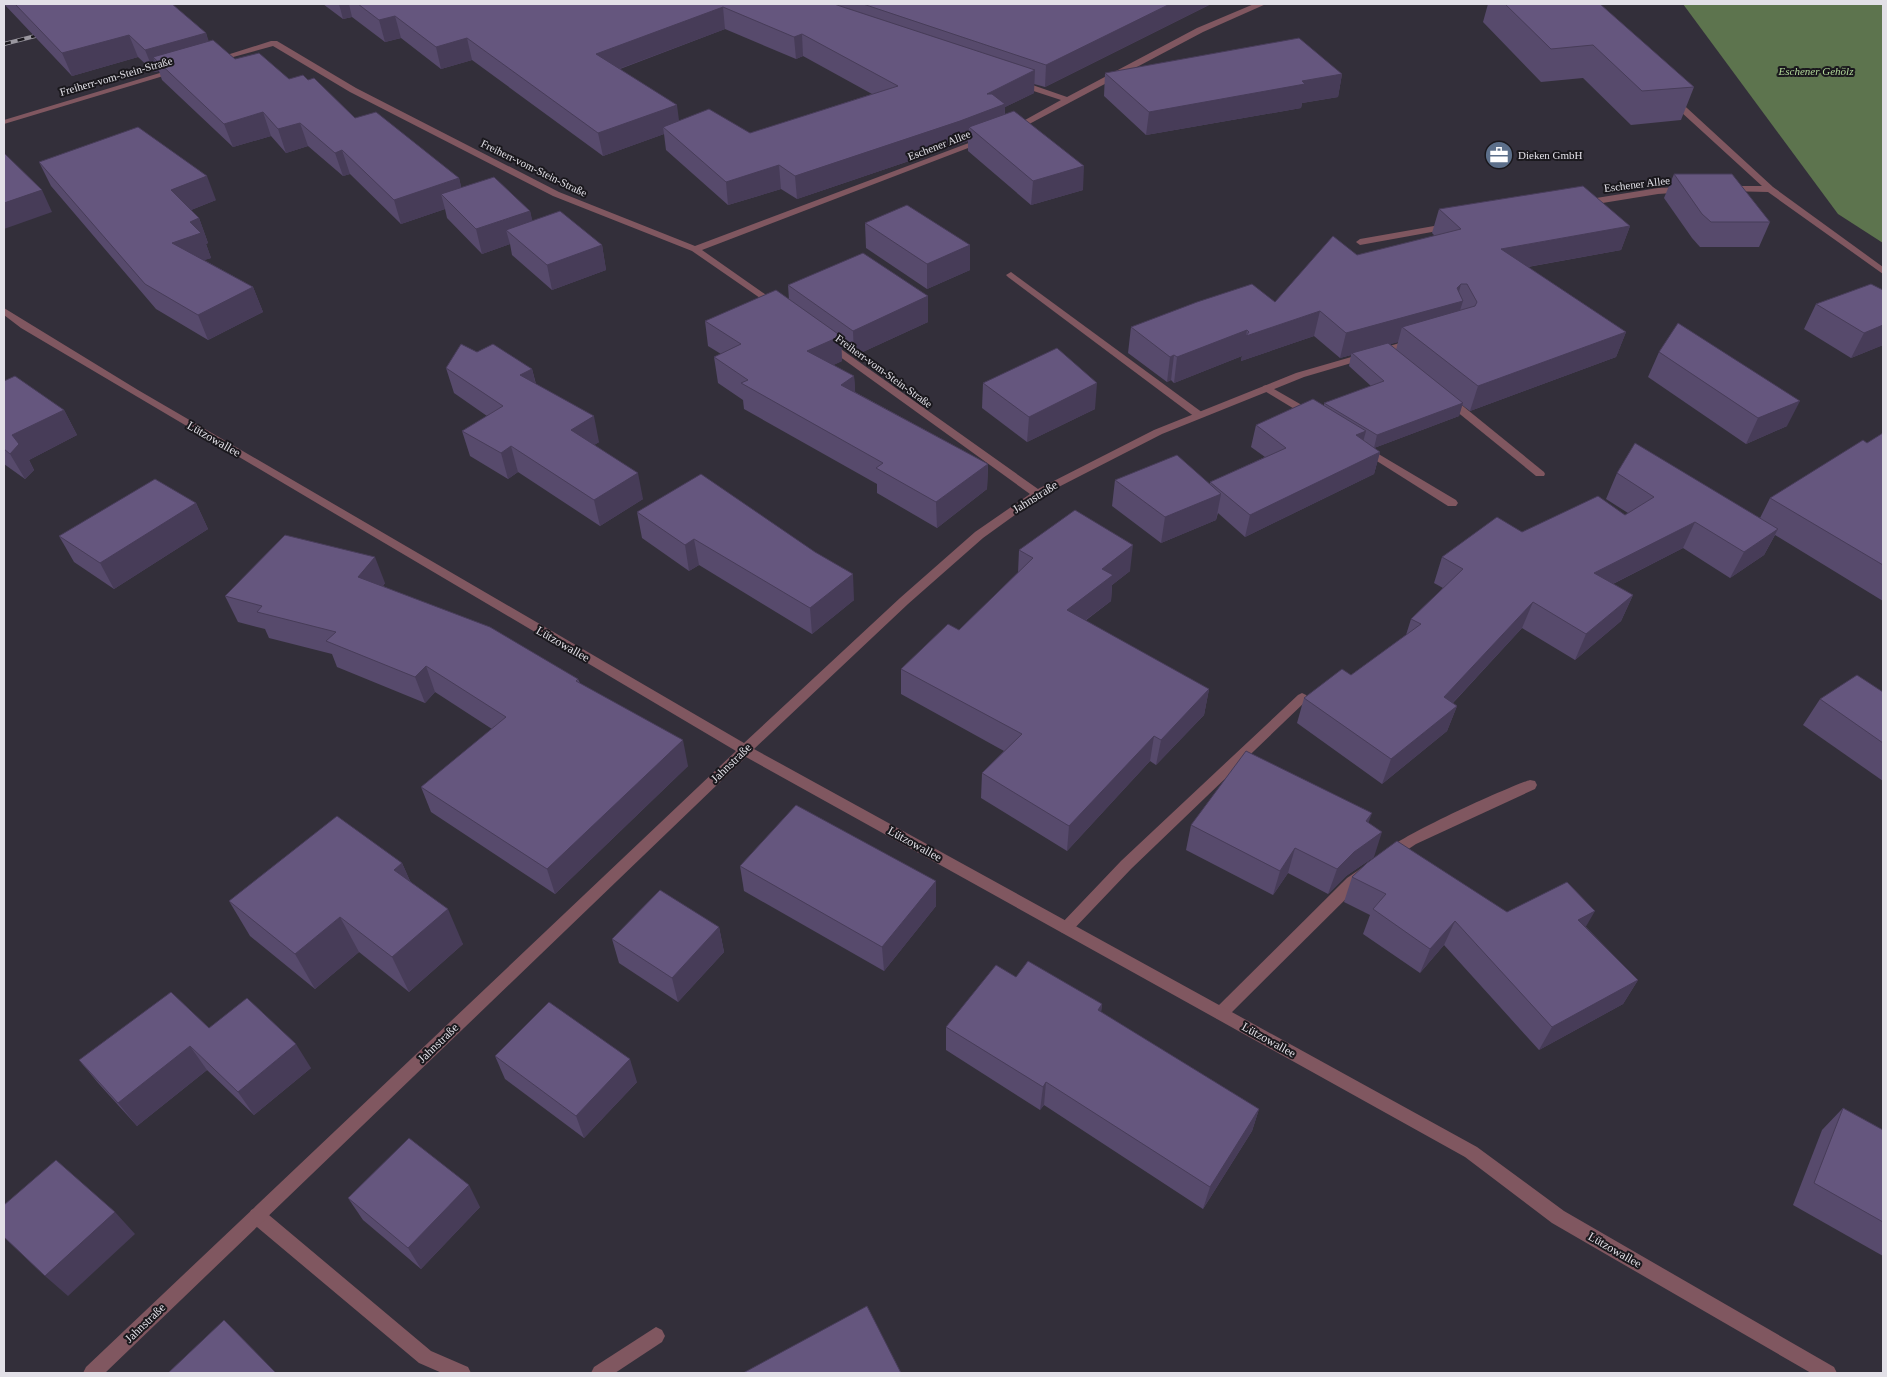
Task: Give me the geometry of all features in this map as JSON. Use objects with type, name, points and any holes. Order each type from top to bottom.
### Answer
[{"type":"street","points":[[1000,134],[1018,127],[1200,30],[1249,7],[1262,4]]},
{"type":"street","name":"Freiherr-vom-Stein-Straße","points":[[208,62],[274,43],[353,90],[556,194],[695,249],[782,312]]},
{"type":"street","name":"Freiherr-vom-Stein-Straße","points":[[4,122],[189,67]]},
{"type":"street","points":[[1014,82],[1068,100]]},
{"type":"street","points":[[1662,90],[1770,188],[1883,271]]},
{"type":"street","name":"Eschener Allee","points":[[695,249],[991,137]]},
{"type":"street","points":[[1714,190],[1770,188]]},
{"type":"street","name":"Eschener Allee","points":[[1571,205],[1658,191],[1695,190]]},
{"type":"street","points":[[1360,242],[1465,223]]},
{"type":"street","points":[[1011,275],[1199,415]]},
{"type":"street","name":"Lützowallee","points":[[4,311],[24,326],[125,387],[745,750],[1471,1152],[1558,1217],[1828,1373]]},
{"type":"street","name":"Jahnstraße","points":[[92,1373],[745,750],[904,601],[979,535],[1037,494],[1158,432],[1300,375],[1390,353],[1424,339]]},
{"type":"street","name":"Freiherr-vom-Stein-Straße","points":[[822,340],[1037,494]]},
{"type":"street","points":[[1267,388],[1318,419]]},
{"type":"street","points":[[1440,393],[1540,474]]},
{"type":"street","points":[[1360,446],[1452,503]]},
{"type":"street","points":[[1066,928],[1126,865],[1302,698]]},
{"type":"street","points":[[1220,1013],[1352,882],[1377,863],[1411,840],[1530,784]]},
{"type":"street","points":[[257,1216],[424,1357],[462,1373]]},
{"type":"street","points":[[600,1373],[656,1336]]},
{"type":"green space","name":"Eschener Gehölz","points":[[1683,4],[1883,4],[1883,243],[1838,214]]},
{"type":"building","points":[[15,4],[172,4],[206,33],[145,50],[129,35],[62,53]]},
{"type":"building","points":[[358,4],[834,4],[1035,70],[987,94],[992,94],[1005,104],[960,121],[795,176],[779,165],[726,182],[663,127],[709,109],[750,133],[898,86],[802,34],[794,37],[723,7],[596,54],[677,105],[598,133],[467,38],[436,47],[395,16],[379,20]]},
{"type":"building","points":[[863,4],[1170,4],[1046,65]]},
{"type":"building","points":[[1505,4],[1600,4],[1694,87],[1642,91],[1593,45],[1551,49]]},
{"type":"building","points":[[1299,38],[1342,74],[1302,81],[1305,84],[1149,112],[1105,73]]},
{"type":"building","points":[[213,40],[235,59],[259,53],[289,79],[303,75],[308,80],[314,78],[355,118],[376,112],[459,178],[394,200],[342,150],[335,153],[300,123],[278,129],[263,112],[224,124],[153,57]]},
{"type":"building","points":[[1014,111],[1084,166],[1033,181],[969,127]]},
{"type":"building","points":[[138,127],[207,176],[171,190],[199,218],[190,222],[201,233],[172,243],[253,287],[198,315],[145,284],[39,162]]},
{"type":"building","points":[[4,153],[42,190],[4,203]]},
{"type":"building","points":[[1674,174],[1732,174],[1770,222],[1711,222],[1702,214]]},
{"type":"building","points":[[494,177],[530,211],[476,229],[441,194]]},
{"type":"building","points":[[1583,186],[1630,226],[1501,249],[1626,332],[1478,386],[1402,327],[1475,306],[1477,302],[1467,284],[1461,284],[1457,288],[1463,301],[1346,333],[1320,311],[1246,336],[1249,332],[1247,330],[1177,357],[1174,355],[1170,357],[1131,327],[1252,284],[1275,302],[1333,236],[1357,255],[1461,229],[1439,209]]},
{"type":"building","points":[[907,205],[970,245],[927,264],[865,223]]},
{"type":"building","points":[[560,211],[602,245],[547,265],[506,230]]},
{"type":"building","points":[[863,253],[928,296],[853,331],[788,285]]},
{"type":"building","points":[[1871,284],[1883,290],[1883,325],[1864,333],[1816,304]]},
{"type":"building","points":[[776,290],[841,336],[807,351],[854,376],[841,385],[988,464],[936,502],[876,468],[883,463],[741,383],[748,380],[714,357],[741,344],[705,321]]},
{"type":"building","points":[[1678,323],[1800,401],[1758,418],[1659,352]]},
{"type":"building","points":[[1388,343],[1463,403],[1377,435],[1324,403],[1384,381],[1352,353]]},
{"type":"building","points":[[461,344],[477,352],[493,344],[532,369],[520,375],[594,416],[571,430],[638,473],[594,500],[511,446],[501,453],[462,431],[503,406],[446,368]]},
{"type":"building","points":[[1057,348],[1097,383],[1029,417],[983,383]]},
{"type":"building","points":[[15,376],[64,410],[12,435],[19,444],[10,454],[4,449],[4,381]]},
{"type":"building","points":[[1313,399],[1366,431],[1356,435],[1380,452],[1250,515],[1210,482],[1286,448],[1256,425]]},
{"type":"building","points":[[1883,433],[1883,565],[1770,498],[1863,440],[1867,443]]},
{"type":"building","points":[[1635,443],[1778,529],[1744,552],[1695,522],[1594,573],[1633,595],[1586,634],[1533,602],[1444,697],[1457,706],[1391,759],[1304,698],[1342,669],[1351,675],[1421,624],[1411,619],[1463,569],[1442,557],[1497,517],[1522,532],[1598,496],[1625,515],[1654,497],[1617,473]]},
{"type":"building","points":[[1177,455],[1221,494],[1165,517],[1115,480]]},
{"type":"building","points":[[701,474],[815,552],[853,574],[810,608],[694,539],[685,545],[637,512]]},
{"type":"building","points":[[155,479],[196,503],[100,563],[59,536]]},
{"type":"building","points":[[1075,510],[1133,545],[1102,569],[1113,575],[1067,610],[1209,689],[1161,740],[1154,736],[1069,826],[982,773],[1022,734],[901,669],[948,624],[959,630],[1033,558],[1019,550]]},
{"type":"building","points":[[285,535],[375,557],[358,577],[490,627],[578,679],[576,681],[683,740],[547,869],[421,787],[506,717],[426,666],[415,677],[326,641],[336,632],[257,612],[262,606],[225,596]]},
{"type":"building","points":[[1857,675],[1883,692],[1883,743],[1820,699]]},
{"type":"building","points":[[1246,751],[1372,813],[1366,821],[1382,832],[1354,852],[1337,869],[1295,848],[1280,871],[1191,825]]},
{"type":"building","points":[[796,805],[936,881],[882,947],[740,866]]},
{"type":"building","points":[[337,816],[402,863],[394,870],[448,909],[392,957],[340,917],[295,954],[229,901]]},
{"type":"building","points":[[1397,841],[1507,912],[1567,882],[1595,911],[1578,920],[1638,980],[1552,1027],[1455,921],[1430,949],[1373,909],[1386,894],[1352,877],[1367,863]]},
{"type":"building","points":[[660,890],[719,927],[672,978],[612,939]]},
{"type":"building","points":[[1028,961],[1102,1004],[1098,1010],[1259,1109],[1210,1187],[1046,1082],[1043,1087],[946,1027],[996,965],[1016,977]]},
{"type":"building","points":[[171,992],[209,1028],[247,998],[296,1044],[238,1092],[190,1046],[118,1103],[79,1060]]},
{"type":"building","points":[[549,1002],[630,1059],[576,1116],[495,1056]]},
{"type":"building","points":[[1843,1108],[1883,1130],[1883,1222],[1814,1183]]},
{"type":"building","points":[[409,1138],[469,1185],[408,1248],[348,1198]]},
{"type":"building","points":[[56,1160],[115,1212],[45,1276],[4,1237],[4,1205]]},
{"type":"building","points":[[867,1306],[901,1373],[743,1373]]},
{"type":"building","points":[[224,1320],[276,1373],[168,1373]]},
{"type":"railway","points":[[4,44],[47,33]]},
{"type":"place","name":"Dieken GmbH","points":[[1499,155]]}]
